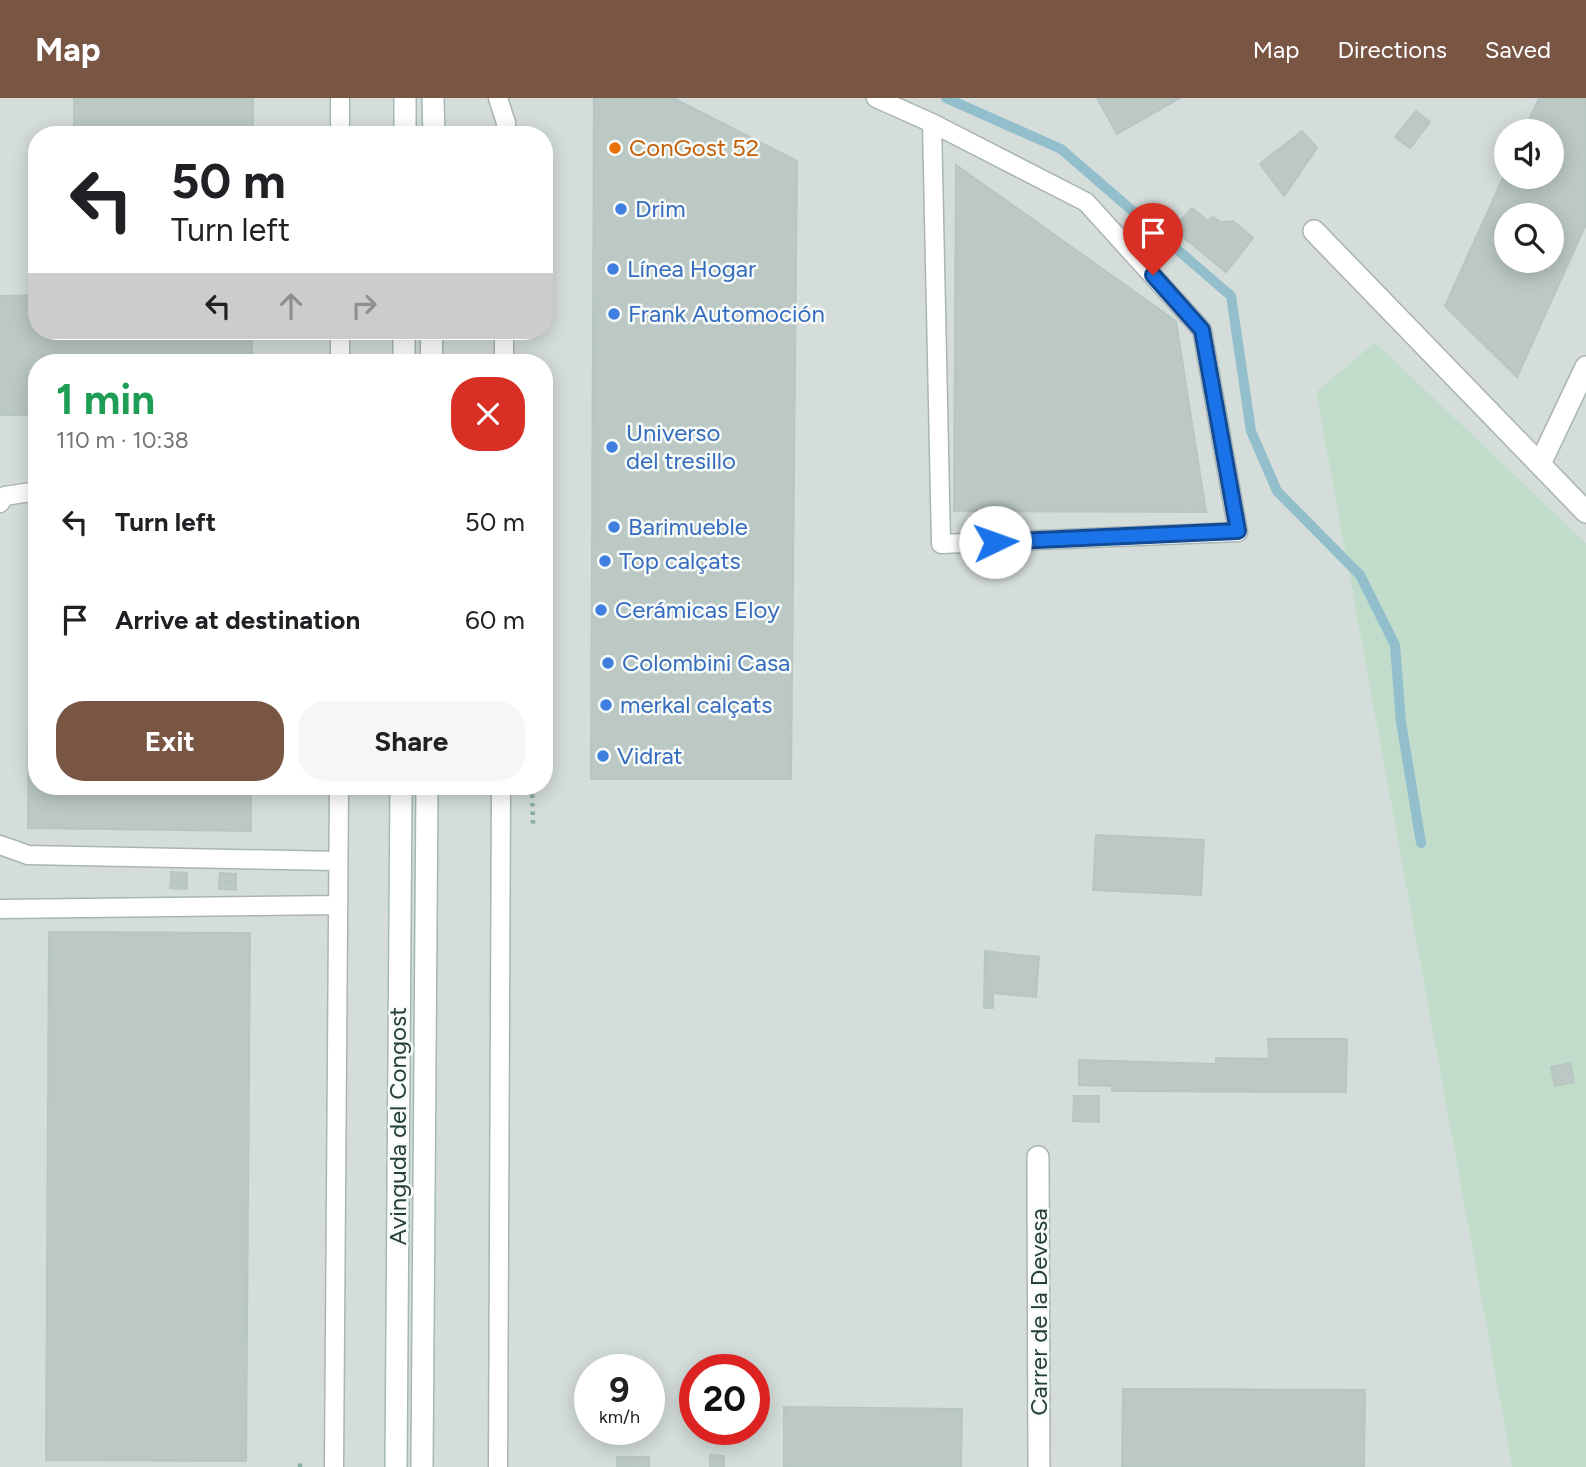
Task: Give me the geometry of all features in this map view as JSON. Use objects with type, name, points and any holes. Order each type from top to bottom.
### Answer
[{"type":"main road","points":[[405,98],[405,126]]},
{"type":"main road","points":[[433,98],[434,126]]},
{"type":"main road","points":[[1314,231],[1586,512]]},
{"type":"main road","points":[[1540,464],[1586,367]]},
{"type":"main road","name":"Avinguda del Congost","points":[[396,1467],[401,795]]},
{"type":"main road","name":"Avinguda del Congost","points":[[422,1467],[427,795]]},
{"type":"main road","name":"Carrer de la Devesa","points":[[1038,1157],[1040,1467]]},
{"type":"lane","points":[[340,98],[340,126]]},
{"type":"lane","points":[[498,98],[505,126]]},
{"type":"lane","points":[[506,98],[506,126]]},
{"type":"lane","points":[[876,98],[932,123],[1086,202],[1202,330],[1238,531],[941,544],[932,123]]},
{"type":"lane","points":[[0,503],[5,496],[28,492]]},
{"type":"lane","points":[[334,1467],[339,795]]},
{"type":"lane","points":[[498,1467],[501,795]]},
{"type":"lane","points":[[0,845],[28,855],[338,861]]},
{"type":"lane","points":[[0,909],[338,905]]},
{"type":"path","points":[[532,795],[533,826]]},
{"type":"path","points":[[300,1459],[300,1467]]},
{"type":"shaded area","points":[[0,98],[1586,98],[1586,543],[1375,342],[1316,392],[1512,1467],[0,1467]]},
{"type":"green space","points":[[1375,342],[1586,543],[1586,1467],[1512,1467],[1316,392]]},
{"type":"building","points":[[74,98],[253,98],[253,126],[74,126]]},
{"type":"building","points":[[594,98],[673,98],[797,161],[791,779],[591,779]]},
{"type":"building","points":[[1097,98],[1180,98],[1117,134]]},
{"type":"building","points":[[1539,98],[1586,98],[1586,224],[1564,273],[1564,203],[1494,203],[1494,273],[1564,273],[1517,377],[1445,306],[1498,189],[1564,189],[1564,119],[1529,119]]},
{"type":"building","points":[[1416,111],[1430,122],[1410,148],[1395,137]]},
{"type":"building","points":[[1302,131],[1317,148],[1284,196],[1260,164]]},
{"type":"building","points":[[956,165],[1176,321],[1206,512],[954,511]]},
{"type":"building","points":[[1192,208],[1208,221],[1213,217],[1221,222],[1233,221],[1253,238],[1226,272],[1173,229]]},
{"type":"building","points":[[28,295],[28,340],[252,340],[252,354],[28,354],[28,415],[0,415],[0,296]]},
{"type":"building","points":[[28,795],[251,795],[251,831],[28,828]]},
{"type":"building","points":[[1096,835],[1204,840],[1201,895],[1093,890]]},
{"type":"building","points":[[171,872],[187,873],[187,881],[171,881]]},
{"type":"building","points":[[220,873],[236,874],[236,881],[219,881]]},
{"type":"building","points":[[171,881],[187,881],[187,889],[170,888]]},
{"type":"building","points":[[219,881],[236,881],[236,890],[219,889]]},
{"type":"building","points":[[49,932],[250,933],[246,1461],[46,1460]]},
{"type":"building","points":[[985,951],[1039,957],[1036,997],[993,993],[993,1008],[984,1008]]},
{"type":"building","points":[[1268,1039],[1347,1039],[1346,1092],[1112,1091],[1112,1086],[1079,1085],[1079,1060],[1216,1064],[1216,1058],[1269,1059]]},
{"type":"building","points":[[1570,1063],[1574,1082],[1555,1086],[1551,1067]]},
{"type":"building","points":[[1074,1096],[1099,1096],[1099,1122],[1073,1121]]},
{"type":"building","points":[[1123,1389],[1365,1390],[1364,1467],[1122,1467]]},
{"type":"building","points":[[784,1407],[962,1409],[961,1467],[784,1467]]},
{"type":"building","points":[[710,1455],[724,1456],[724,1467],[710,1467]]},
{"type":"building","points":[[617,1457],[649,1457],[649,1467],[617,1467]]},
{"type":"waterway","points":[[946,98],[1061,149],[1231,296],[1251,431],[1277,491],[1360,575],[1395,645],[1401,722],[1421,843]]},
{"type":"place","name":"ConGost 52","points":[[615,148]]},
{"type":"place","name":"Drim","points":[[621,209]]},
{"type":"place","name":"Línea Hogar","points":[[613,269]]},
{"type":"place","name":"Frank Automoción","points":[[614,314]]},
{"type":"place","name":"Universo del tresillo","points":[[612,447]]},
{"type":"place","name":"Barimueble","points":[[614,527]]},
{"type":"place","name":"Top calçats","points":[[605,561]]},
{"type":"place","name":"Cerámicas Eloy","points":[[601,610]]},
{"type":"place","name":"Colombini Casa","points":[[608,663]]},
{"type":"place","name":"merkal calçats","points":[[606,705]]},
{"type":"place","name":"Vidrat","points":[[603,756]]},
{"type":"route","points":[[995,542],[1238,531],[1202,330],[1153,275]]}]
